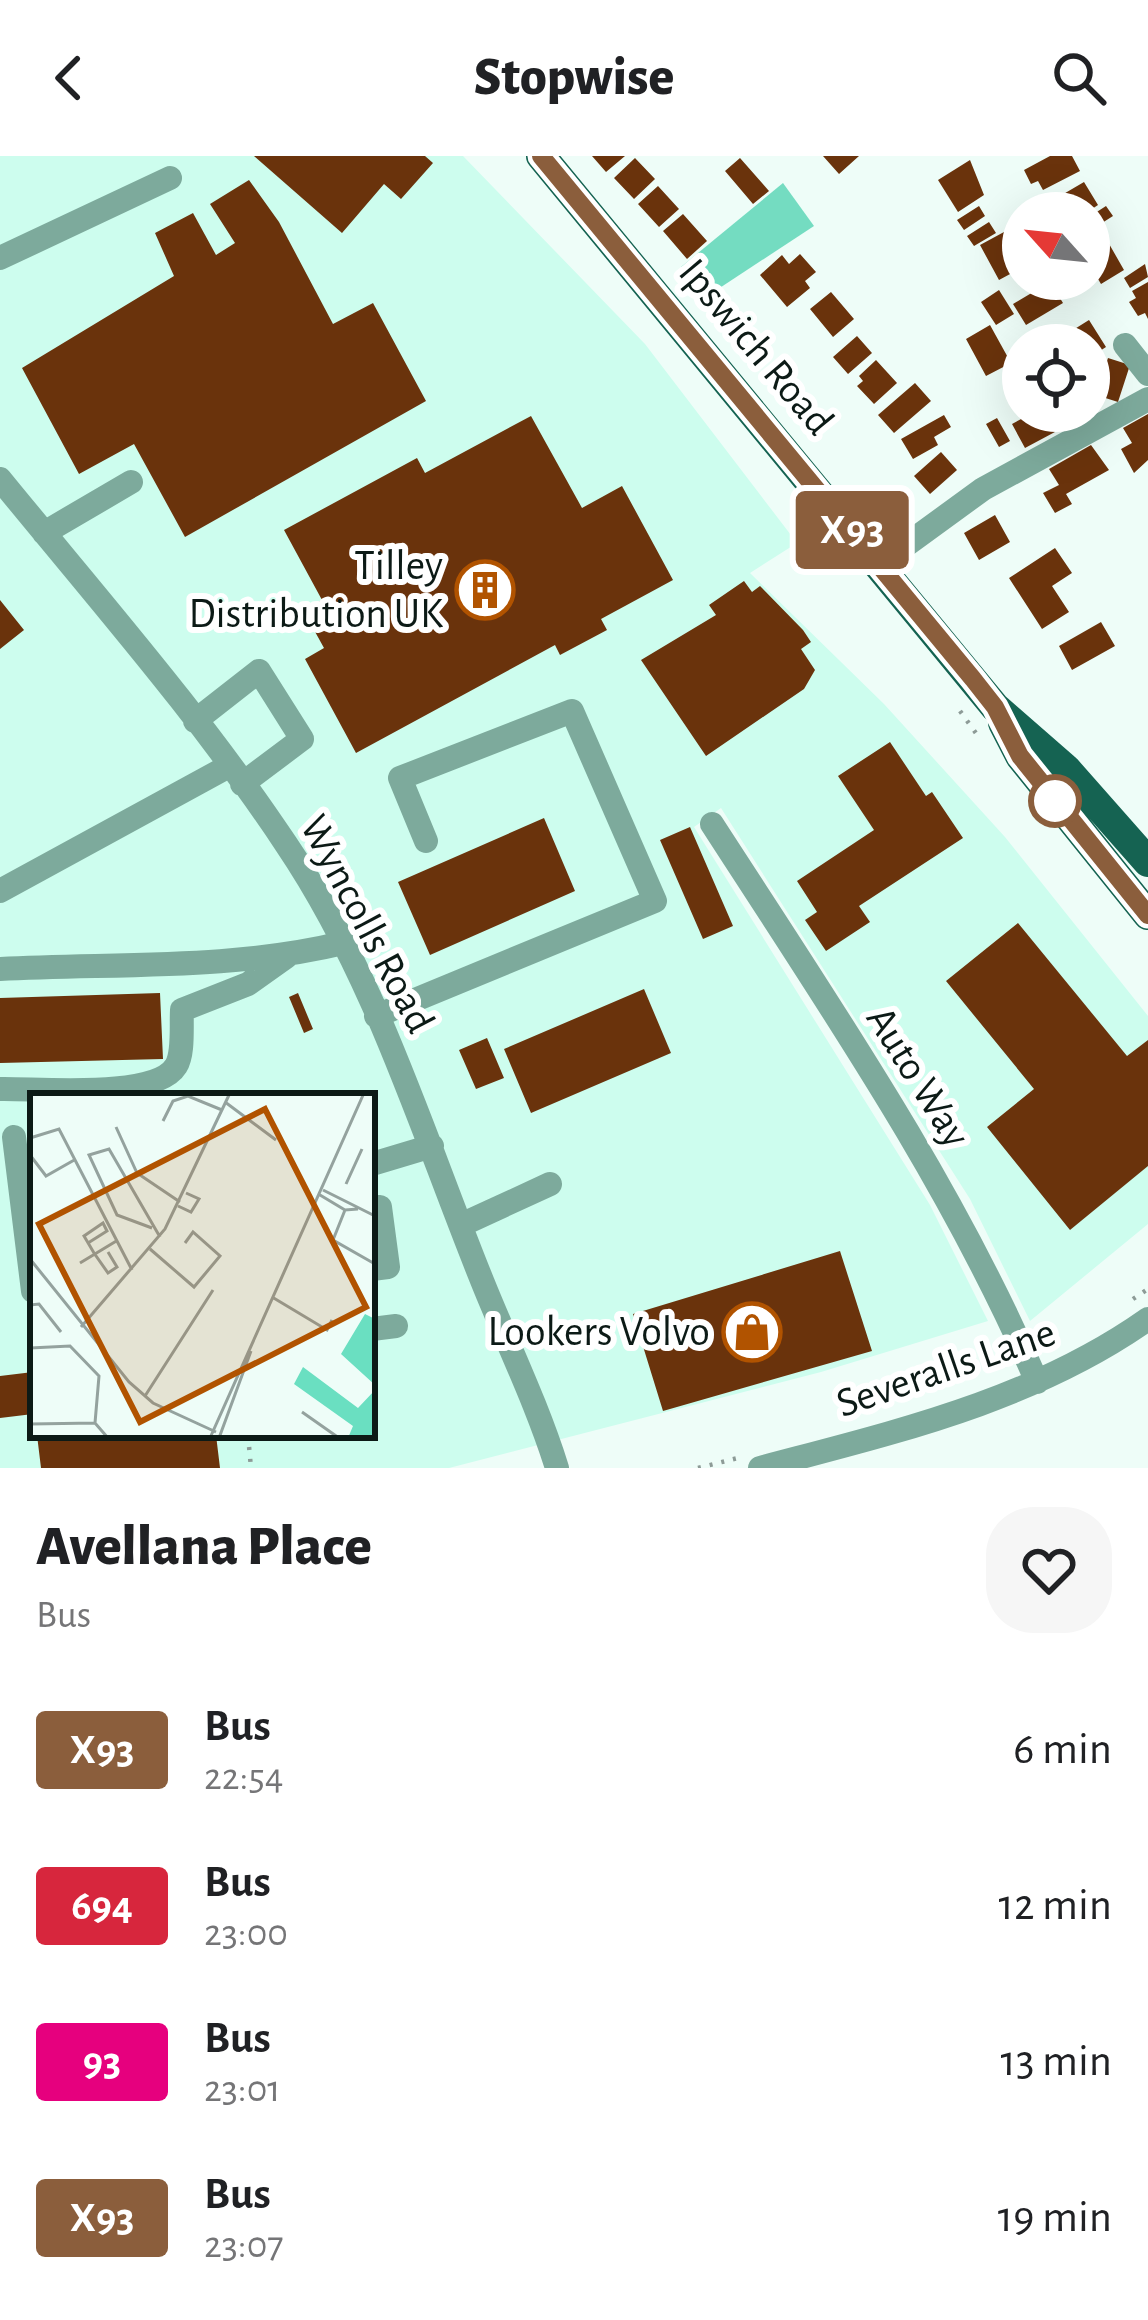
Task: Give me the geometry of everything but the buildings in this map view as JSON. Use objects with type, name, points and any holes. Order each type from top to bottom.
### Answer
[{"type":"main road","name":"Ipswich Road","points":[[541,156],[995,707],[1066,770],[1148,862]]},
{"type":"main road","name":"Ipswich Road","points":[[995,707],[1020,756],[1148,915]]},
{"type":"street","points":[[0,258],[170,178]]},
{"type":"street","points":[[1125,345],[1148,374]]},
{"type":"street","points":[[880,564],[983,489],[1148,399]]},
{"type":"street","name":"Wyncolls Road","points":[[0,479],[236,775],[286,843],[343,943],[432,1145],[534,1397],[557,1468]]},
{"type":"street","points":[[44,533],[131,482]]},
{"type":"street","points":[[0,891],[302,739],[259,671],[195,721]]},
{"type":"street","points":[[376,1016],[655,901],[572,711],[400,778],[426,841]]},
{"type":"street","name":"Auto Way","points":[[712,824],[925,1159],[996,1286],[1037,1382]]},
{"type":"street","points":[[0,969],[177,967],[251,955],[286,957],[343,943]]},
{"type":"street","points":[[182,1010],[248,985],[286,957]]},
{"type":"street","points":[[0,1089],[141,1087],[166,1077],[179,1063],[182,1010],[177,967]]},
{"type":"street","points":[[16,1137],[30,1265]]},
{"type":"street","points":[[375,1163],[432,1145]]},
{"type":"street","points":[[461,1225],[550,1184]]},
{"type":"street","points":[[375,1208],[380,1208],[388,1267],[375,1268]]},
{"type":"street","name":"Severalls Lane","points":[[760,1468],[935,1422],[1090,1360],[1148,1319]]},
{"type":"path","points":[[248,1438],[251,1468]]},
{"type":"shaded area","points":[[0,156],[463,156],[645,344],[797,543],[750,573],[884,704],[1005,837],[1148,1016],[1148,1224],[1030,1321],[970,1199],[721,808],[694,827],[930,1205],[988,1321],[821,1372],[449,1468],[0,1468]]},
{"type":"green space","points":[[783,183],[814,226],[706,297],[681,267]]},
{"type":"bus line","name":"X93","points":[[541,156],[718,364],[973,679],[995,707],[1020,756],[1148,915]]},
{"type":"place","name":"Tilley Distribution UK","points":[[485,590]]},
{"type":"place","name":"Lookers Volvo","points":[[752,1332]]}]
